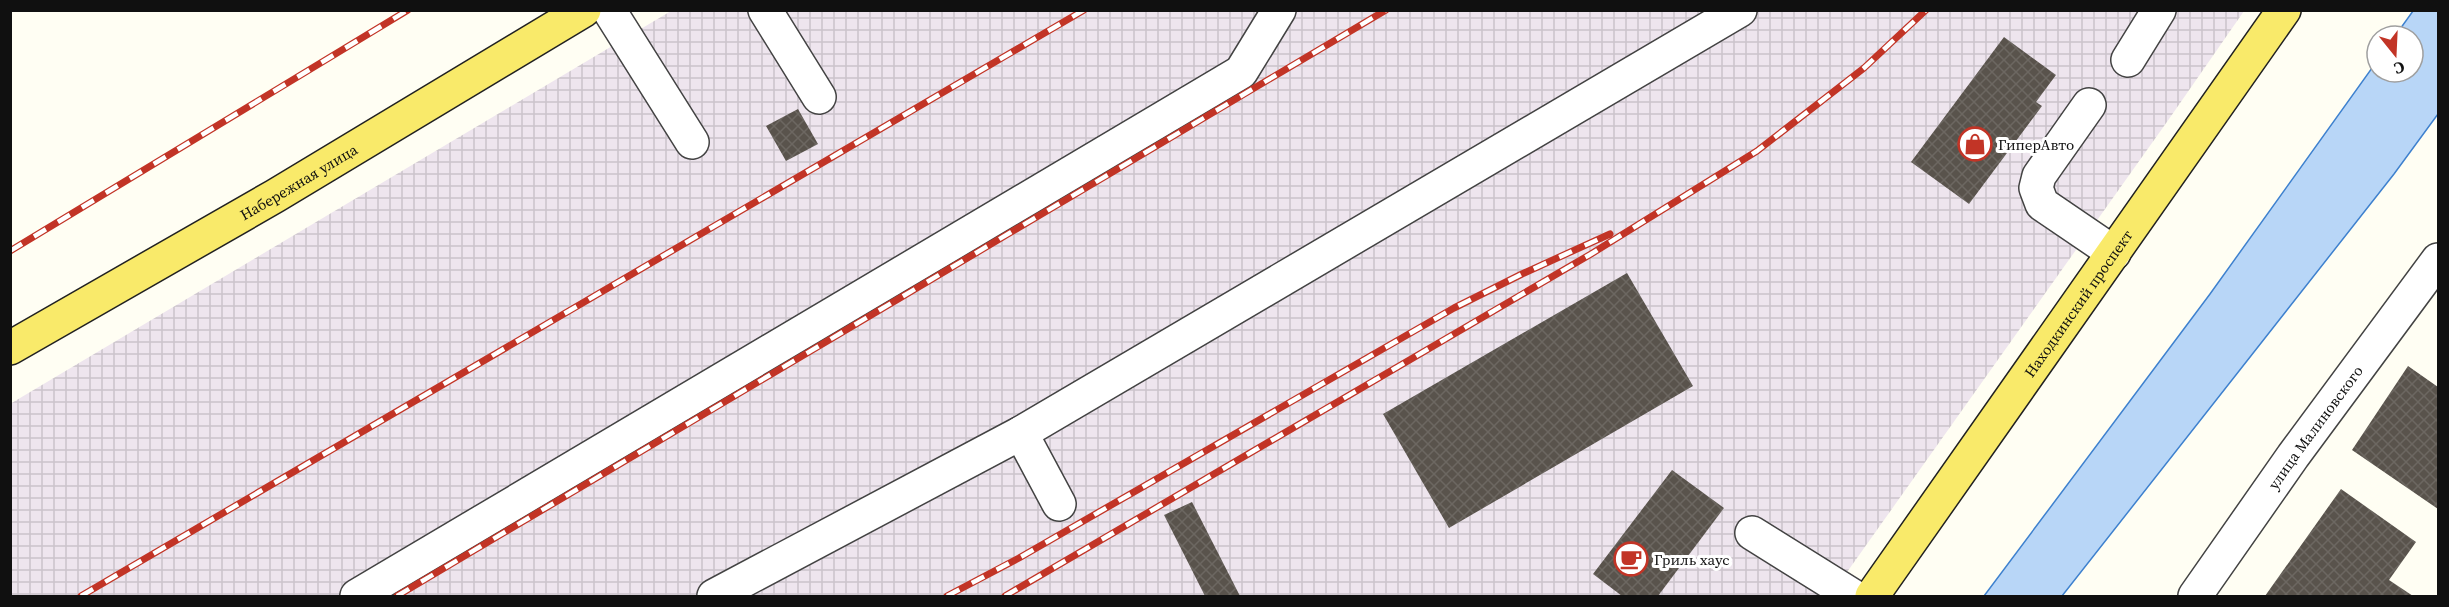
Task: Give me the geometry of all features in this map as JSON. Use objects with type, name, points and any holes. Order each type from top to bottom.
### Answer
[{"type":"main road","name":"Набережная улица","points":[[10,348],[275,196],[584,10]]},
{"type":"main road","name":"Находкинский проспект","points":[[1872,597],[2284,10]]},
{"type":"street","points":[[609,10],[692,141]]},
{"type":"street","points":[[765,10],[819,97]]},
{"type":"street","points":[[357,597],[1241,72],[1279,10]]},
{"type":"street","points":[[714,597],[1021,433],[1740,10]]},
{"type":"street","points":[[2128,60],[2159,10]]},
{"type":"street","points":[[2089,105],[2039,176],[2036,188],[2042,204],[2114,253]]},
{"type":"street","name":"улица Малиновского","points":[[2195,597],[2294,456],[2439,260]]},
{"type":"street","points":[[1021,433],[1059,504]]},
{"type":"street","points":[[1752,533],[1853,597]]},
{"type":"shaded area","points":[[671,11],[2244,11],[1830,596],[11,596],[10,404]]},
{"type":"water","points":[[2413,11],[2438,11],[2438,114],[2394,174],[2062,596],[1984,596],[2210,294],[2365,78],[2365,84],[2425,84],[2425,24],[2404,24]]},
{"type":"building","points":[[2004,37],[2056,75],[2036,102],[2042,106],[1969,204],[1911,162]]},
{"type":"building","points":[[798,109],[818,144],[786,161],[766,126]]},
{"type":"building","points":[[1627,273],[1693,386],[1449,528],[1383,414]]},
{"type":"building","points":[[2408,366],[2438,387],[2438,509],[2352,450]]},
{"type":"building","points":[[1672,470],[1724,508],[1658,596],[1622,596],[1593,574]]},
{"type":"building","points":[[2341,489],[2416,542],[2389,580],[2413,596],[2265,596]]},
{"type":"building","points":[[1192,502],[1240,596],[1205,596],[1164,515]]},
{"type":"railway","points":[[10,251],[408,10]]},
{"type":"railway","points":[[81,596],[1084,10]]},
{"type":"railway","points":[[397,596],[1386,10]]},
{"type":"railway","points":[[1005,596],[1591,254],[1757,151],[1864,68],[1926,10]]},
{"type":"railway","points":[[947,596],[1019,558],[1454,308],[1610,234]]},
{"type":"place","name":"ГиперАвто","points":[[1975,144]]},
{"type":"place","name":"Гриль хаус","points":[[1631,559]]}]
